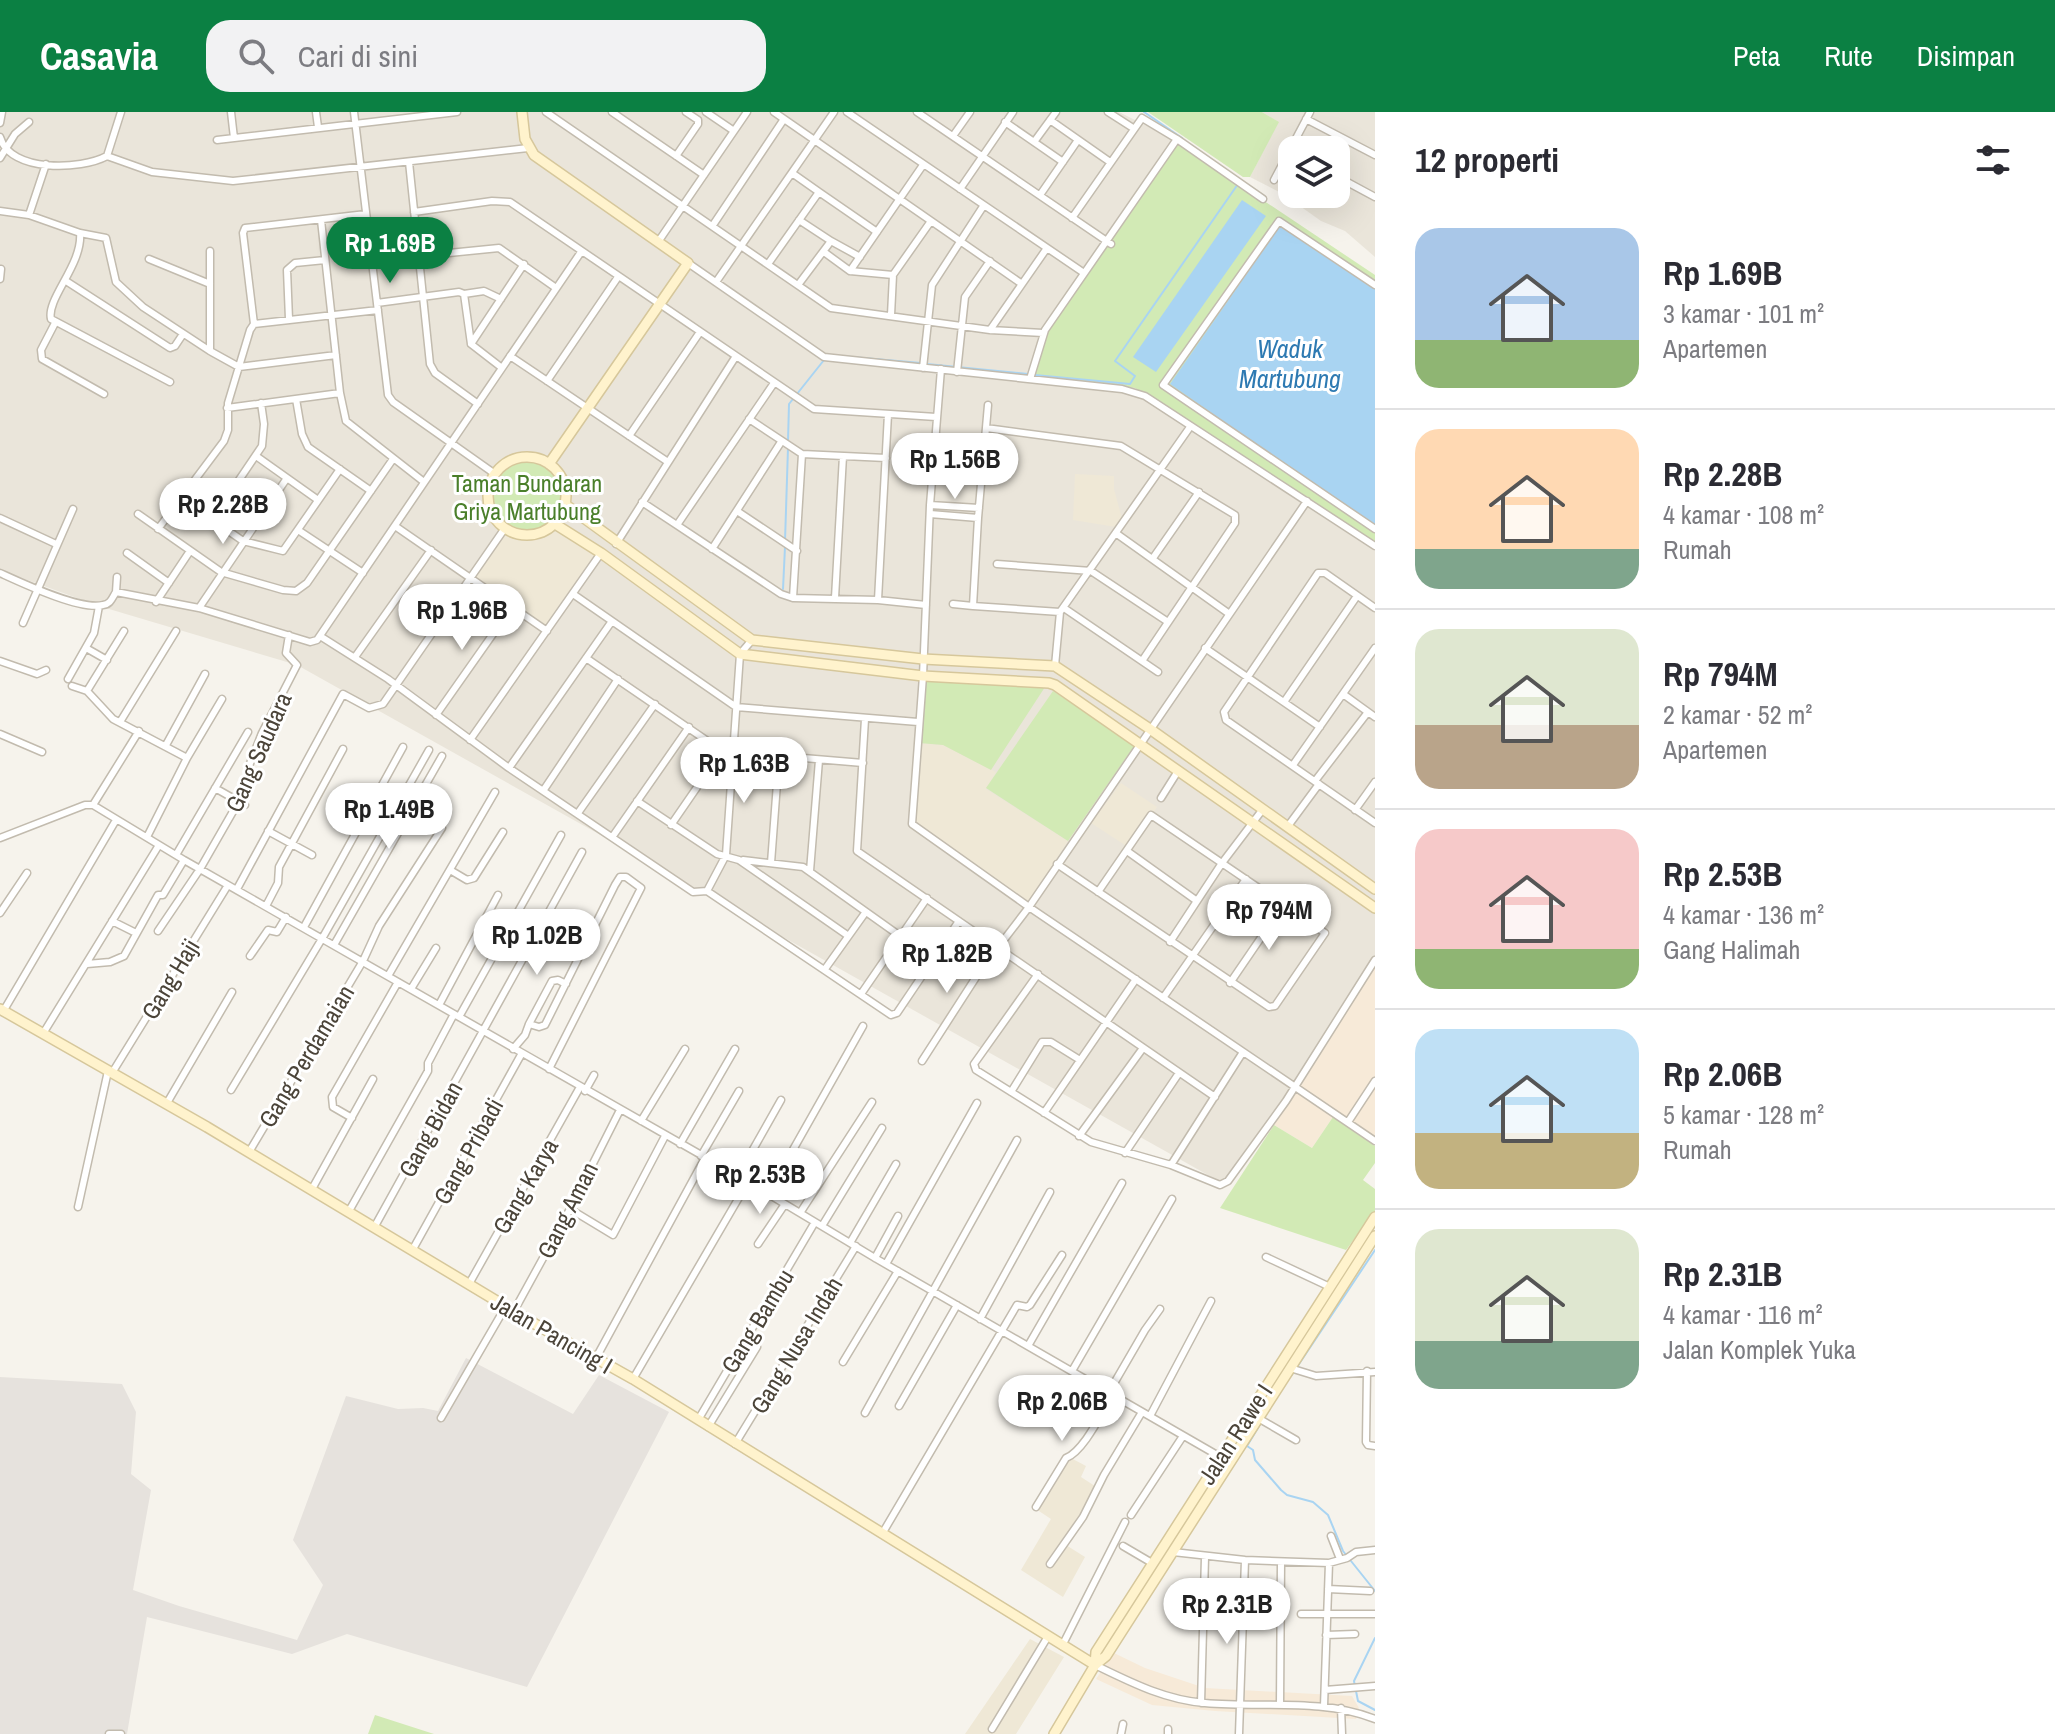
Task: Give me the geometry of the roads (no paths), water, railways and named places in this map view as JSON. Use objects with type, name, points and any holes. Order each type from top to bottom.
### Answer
[{"type":"street","points":[[0,123],[2,112]]},
{"type":"street","points":[[0,139],[4,149],[22,161],[93,164],[107,156],[121,112]]},
{"type":"street","points":[[231,112],[234,138]]},
{"type":"street","points":[[316,112],[318,127]]},
{"type":"street","points":[[354,112],[388,395],[393,402],[495,474]]},
{"type":"street","points":[[217,140],[356,124],[392,116],[457,112]]},
{"type":"street","points":[[522,112],[528,148],[542,162],[827,357],[1031,376],[1133,391],[1375,546]]},
{"type":"street","points":[[546,112],[831,308],[990,330],[1043,333]]},
{"type":"street","points":[[612,112],[704,175]]},
{"type":"street","points":[[676,156],[698,124],[698,120],[686,112]]},
{"type":"street","points":[[706,112],[734,131]]},
{"type":"street","points":[[658,242],[747,112]]},
{"type":"street","points":[[774,112],[1022,284]]},
{"type":"street","points":[[716,282],[834,112]]},
{"type":"street","points":[[847,112],[1084,273]]},
{"type":"street","points":[[953,136],[970,112]]},
{"type":"street","points":[[960,189],[1013,112]]},
{"type":"street","points":[[1034,142],[1056,112]]},
{"type":"street","points":[[1108,112],[1133,128]]},
{"type":"street","points":[[920,113],[1108,242]]},
{"type":"street","points":[[1298,136],[1308,115],[1375,155]]},
{"type":"street","points":[[1072,218],[1143,118],[1263,199]]},
{"type":"street","points":[[713,225],[784,119]]},
{"type":"street","points":[[1050,120],[1110,162]]},
{"type":"street","points":[[0,158],[15,134],[29,122]]},
{"type":"street","points":[[1005,122],[1063,162]]},
{"type":"street","points":[[1040,195],[1078,140]]},
{"type":"street","points":[[1031,376],[1043,333],[1178,140]]},
{"type":"street","points":[[107,156],[152,172],[215,180],[250,180],[528,148]]},
{"type":"street","points":[[409,162],[432,370],[478,404]]},
{"type":"street","points":[[29,215],[46,164]]},
{"type":"street","points":[[850,271],[923,165]]},
{"type":"street","points":[[792,173],[877,232]]},
{"type":"street","points":[[1274,180],[1278,173]]},
{"type":"street","points":[[1350,183],[1374,195]]},
{"type":"street","points":[[768,264],[819,192]]},
{"type":"street","points":[[414,212],[492,201],[510,202],[814,409],[936,417]]},
{"type":"street","points":[[923,365],[932,285],[984,205]]},
{"type":"street","points":[[0,211],[29,215],[80,233],[106,238],[116,282],[143,307],[239,367],[336,355]]},
{"type":"street","points":[[158,529],[224,441],[228,430],[227,408],[254,324],[243,233],[245,228],[366,214]]},
{"type":"street","points":[[321,220],[340,393],[346,421],[424,482]]},
{"type":"street","points":[[799,220],[860,257]]},
{"type":"street","points":[[891,315],[893,275],[931,221]]},
{"type":"street","points":[[1375,285],[1279,221],[1163,385],[1375,529]]},
{"type":"street","points":[[80,233],[75,261],[49,314],[55,323],[170,382]]},
{"type":"street","points":[[798,285],[831,241]]},
{"type":"street","points":[[419,256],[499,248],[556,288]]},
{"type":"street","points":[[990,330],[1047,248]]},
{"type":"street","points":[[210,251],[210,351]]},
{"type":"street","points":[[116,592],[199,608],[311,642],[320,636],[581,252]]},
{"type":"street","points":[[824,252],[850,271],[893,275]]},
{"type":"street","points":[[149,259],[210,284]]},
{"type":"street","points":[[289,319],[287,270],[295,263],[325,260]]},
{"type":"street","points":[[957,369],[965,297],[990,261]]},
{"type":"street","points":[[549,464],[688,263]]},
{"type":"street","points":[[471,344],[524,264]]},
{"type":"street","points":[[0,279],[1,269]]},
{"type":"street","points":[[547,381],[618,277]]},
{"type":"street","points":[[66,281],[170,348],[183,334]]},
{"type":"street","points":[[254,324],[459,292],[484,291],[501,299]]},
{"type":"street","points":[[464,294],[471,344],[502,368]]},
{"type":"street","points":[[55,323],[41,350],[42,359],[104,394]]},
{"type":"street","points":[[629,436],[700,332]]},
{"type":"street","points":[[510,356],[668,462]]},
{"type":"street","points":[[616,544],[736,356]]},
{"type":"street","points":[[941,369],[912,824],[1375,1141]]},
{"type":"street","points":[[677,525],[774,383]]},
{"type":"street","points":[[227,408],[340,393]]},
{"type":"street","points":[[296,399],[302,434],[308,447],[371,491]]},
{"type":"street","points":[[212,520],[262,446],[261,403]]},
{"type":"street","points":[[973,606],[988,405]]},
{"type":"street","points":[[878,600],[888,414]]},
{"type":"street","points":[[749,419],[802,454],[886,458]]},
{"type":"street","points":[[1055,666],[1062,610],[1190,427]]},
{"type":"street","points":[[986,428],[1121,446],[1199,492],[1236,518],[1142,661]]},
{"type":"street","points":[[712,549],[786,445]]},
{"type":"street","points":[[793,598],[802,454]]},
{"type":"street","points":[[256,456],[318,500]]},
{"type":"street","points":[[835,598],[843,456]]},
{"type":"street","points":[[520,458],[535,458],[549,464],[560,475],[566,489],[566,505],[555,524],[531,535],[517,534],[505,528],[494,517],[489,503],[489,488],[495,474],[506,463],[520,458]]},
{"type":"street","points":[[138,514],[221,572],[296,591],[307,583],[393,459]]},
{"type":"street","points":[[181,498],[243,541],[283,551],[340,469]]},
{"type":"street","points":[[199,608],[287,478]]},
{"type":"street","points":[[1153,558],[1199,492]]},
{"type":"street","points":[[922,1061],[980,971],[1000,949],[1307,501]]},
{"type":"street","points":[[642,502],[781,594],[793,598],[878,600],[926,605]]},
{"type":"street","points":[[566,505],[752,640],[923,659],[1055,666],[1150,729],[1375,889]]},
{"type":"street","points":[[930,505],[979,508]]},
{"type":"street","points":[[23,623],[73,509]]},
{"type":"street","points":[[737,511],[797,551]]},
{"type":"street","points":[[930,514],[978,518]]},
{"type":"street","points":[[0,518],[56,544]]},
{"type":"street","points":[[555,524],[601,553],[740,654],[923,676],[1049,683],[1375,908]]},
{"type":"street","points":[[395,526],[547,631]]},
{"type":"street","points":[[237,889],[343,694],[364,707],[373,709],[383,704],[505,528]]},
{"type":"street","points":[[298,530],[363,573]]},
{"type":"street","points":[[1117,534],[1228,613]]},
{"type":"street","points":[[355,657],[431,550]]},
{"type":"street","points":[[156,602],[190,551]]},
{"type":"street","points":[[127,553],[169,583]]},
{"type":"street","points":[[470,740],[601,553]]},
{"type":"street","points":[[997,564],[1091,571],[1168,622]]},
{"type":"street","points":[[0,573],[38,591],[99,606],[109,603],[116,592],[117,577]]},
{"type":"street","points":[[1375,608],[1325,573],[1318,573],[1224,712],[1226,720],[1375,823]]},
{"type":"street","points":[[573,594],[736,707],[918,722]]},
{"type":"street","points":[[1284,702],[1357,596]]},
{"type":"street","points":[[953,604],[1062,610],[1158,672]]},
{"type":"street","points":[[99,606],[94,633],[70,682],[87,691],[109,715],[187,758]]},
{"type":"street","points":[[436,715],[512,607]]},
{"type":"street","points":[[509,768],[612,621]]},
{"type":"street","points":[[87,691],[124,631]]},
{"type":"street","points":[[120,722],[176,631]]},
{"type":"street","name":"Gang Saudara","points":[[158,931],[242,803],[250,777],[249,766],[262,733],[297,665],[286,653],[289,635]]},
{"type":"street","points":[[320,636],[355,657],[509,768],[693,892],[707,891],[891,1015],[897,1013],[959,921]]},
{"type":"street","points":[[707,891],[726,855],[740,654],[752,640]]},
{"type":"street","points":[[86,648],[107,660]]},
{"type":"street","points":[[1205,648],[1320,727]]},
{"type":"street","points":[[1293,765],[1375,648]]},
{"type":"street","points":[[586,658],[722,751],[863,763]]},
{"type":"street","points":[[1367,658],[1375,664]]},
{"type":"street","points":[[0,661],[29,673],[40,674],[46,670]]},
{"type":"street","points":[[166,745],[205,674]]},
{"type":"street","points":[[543,791],[618,679]]},
{"type":"street","points":[[1343,694],[1375,717]]},
{"type":"street","points":[[147,837],[187,758],[222,699]]},
{"type":"street","points":[[578,813],[655,704]]},
{"type":"street","points":[[1288,826],[1368,712]]},
{"type":"street","points":[[865,719],[857,851],[1215,1097]]},
{"type":"street","points":[[613,836],[689,727]]},
{"type":"street","points":[[93,805],[139,731]]},
{"type":"street","points":[[176,855],[248,732]]},
{"type":"street","points":[[0,734],[42,752]]},
{"type":"street","points":[[304,927],[403,747]]},
{"type":"street","points":[[266,906],[278,883],[279,867],[343,749]]},
{"type":"street","points":[[231,1090],[323,937],[429,750]]},
{"type":"street","points":[[671,825],[722,751]]},
{"type":"street","points":[[334,945],[442,756]]},
{"type":"street","points":[[771,863],[779,757]]},
{"type":"street","points":[[810,871],[819,760]]},
{"type":"street","points":[[1161,798],[1178,771]]},
{"type":"street","points":[[1355,810],[1375,782]]},
{"type":"street","points":[[215,788],[242,803]]},
{"type":"street","points":[[388,976],[495,792]]},
{"type":"street","points":[[637,801],[717,854],[739,860],[847,935]]},
{"type":"street","points":[[0,838],[85,805],[93,805],[1231,1462]]},
{"type":"street","points":[[1170,942],[1222,863],[1263,809]]},
{"type":"street","points":[[1057,864],[1230,983],[1272,1008],[1325,932],[1151,815],[1098,892]]},
{"type":"street","points":[[1,1008],[116,820]]},
{"type":"street","name":"Gang Perdamaian","points":[[249,1152],[363,961],[379,926],[442,828]]},
{"type":"street","points":[[268,831],[312,855]]},
{"type":"street","points":[[450,870],[467,880],[475,877],[503,832]]},
{"type":"street","points":[[349,1211],[428,1071],[428,1063],[561,835]]},
{"type":"street","points":[[44,1032],[159,845]]},
{"type":"street","points":[[1127,851],[1197,901]]},
{"type":"street","name":"Gang Bidan","points":[[375,1226],[582,852]]},
{"type":"street","points":[[87,964],[124,956],[158,895],[163,895],[184,860]]},
{"type":"street","points":[[739,860],[800,865],[900,936]]},
{"type":"street","points":[[0,913],[27,873]]},
{"type":"street","points":[[529,1024],[545,1025],[620,877],[626,877],[641,888],[549,1069]]},
{"type":"street","points":[[1163,998],[1246,879]]},
{"type":"street","name":"Gang Haji","points":[[78,1207],[110,1072],[228,885]]},
{"type":"street","points":[[439,1005],[498,895]]},
{"type":"street","points":[[861,994],[927,898]]},
{"type":"street","points":[[1230,983],[1284,904]]},
{"type":"street","points":[[825,969],[865,913]]},
{"type":"street","points":[[250,956],[268,930],[277,932],[286,917]]},
{"type":"street","points":[[112,921],[136,933]]},
{"type":"street","points":[[411,989],[436,948]]},
{"type":"street","points":[[1038,974],[974,1064],[976,1070],[1079,1136],[1224,1184],[1295,1088],[1375,960]]},
{"type":"street","points":[[1044,1113],[1136,979]]},
{"type":"street","points":[[513,1049],[525,1035],[552,981],[566,984]]},
{"type":"street","points":[[352,1118],[331,1105],[332,1097],[398,982]]},
{"type":"street","points":[[167,1103],[232,992]]},
{"type":"street","name":"Jalan Pancing I","points":[[1,1008],[633,1379],[1095,1665]]},
{"type":"street","points":[[768,1194],[863,1026]]},
{"type":"street","points":[[1011,1092],[1042,1042],[1051,1042],[1080,1060]]},
{"type":"street","points":[[1079,1136],[1143,1048]]},
{"type":"street","points":[[641,1121],[685,1049]]},
{"type":"street","points":[[680,1144],[735,1049]]},
{"type":"street","points":[[1171,1165],[1243,1052]]},
{"type":"street","name":"Gang Pribadi","points":[[413,1249],[522,1053]]},
{"type":"street","points":[[1125,1153],[1179,1073]]},
{"type":"street","name":"Gang Karya","points":[[469,1284],[582,1089],[594,1075]]},
{"type":"street","points":[[312,1189],[373,1079]]},
{"type":"street","points":[[1348,1122],[1375,1081]]},
{"type":"street","points":[[596,1358],[739,1091]]},
{"type":"street","points":[[738,1176],[781,1100]]},
{"type":"street","points":[[800,1213],[872,1102]]},
{"type":"street","points":[[886,1264],[977,1103]]},
{"type":"street","name":"Gang Aman","points":[[441,1418],[570,1209],[620,1110]]},
{"type":"street","name":"Gang Bambu","points":[[698,1420],[882,1128]]},
{"type":"street","points":[[570,1209],[613,1235],[665,1136]]},
{"type":"street","points":[[865,1413],[1017,1140]]},
{"type":"street","name":"Gang Nusa Indah","points":[[735,1444],[853,1245],[896,1164]]},
{"type":"street","points":[[633,1379],[748,1182]]},
{"type":"street","points":[[1028,1346],[1122,1183]]},
{"type":"street","points":[[980,1319],[1050,1192]]},
{"type":"street","points":[[1072,1371],[1172,1199]]},
{"type":"street","points":[[758,1244],[785,1204]]},
{"type":"street","points":[[875,1258],[898,1216]]},
{"type":"street","name":"Jalan Rawe I","points":[[1101,1654],[1261,1419],[1372,1233],[1375,1217]]},
{"type":"street","name":"Jalan Rawe I","points":[[1101,1654],[1152,1563],[1220,1457],[1330,1287],[1372,1233]]},
{"type":"street","points":[[881,1534],[1017,1305],[1030,1305],[1062,1255]]},
{"type":"street","points":[[1266,1257],[1330,1287]]},
{"type":"street","points":[[843,1362],[898,1271]]},
{"type":"street","points":[[1150,1416],[1211,1301]]},
{"type":"street","points":[[899,1406],[957,1305]]},
{"type":"street","points":[[1036,1507],[1066,1458],[1073,1456],[1082,1445],[1145,1330],[1160,1309]]},
{"type":"street","points":[[708,1427],[757,1347]]},
{"type":"street","points":[[1290,1368],[1316,1376],[1371,1372],[1366,1442],[1375,1446]]},
{"type":"street","points":[[1050,1564],[1083,1517],[1142,1412]]},
{"type":"street","points":[[1261,1419],[1296,1440]]},
{"type":"street","points":[[1131,1515],[1183,1436]]},
{"type":"street","points":[[1062,1646],[1125,1522]]},
{"type":"street","points":[[1331,1536],[1344,1559]]},
{"type":"street","points":[[1123,1546],[1152,1563]]},
{"type":"street","points":[[1173,1552],[1245,1560],[1329,1563],[1356,1552],[1375,1550]]},
{"type":"street","points":[[1201,1703],[1205,1557]]},
{"type":"street","points":[[1239,1734],[1245,1560]]},
{"type":"street","points":[[1280,1705],[1281,1562]]},
{"type":"street","points":[[1324,1706],[1329,1563]]},
{"type":"street","points":[[1328,1589],[1370,1591]]},
{"type":"street","points":[[1301,1614],[1375,1614]]},
{"type":"street","points":[[1326,1635],[1355,1634]]},
{"type":"street","points":[[992,1729],[1047,1638]]},
{"type":"street","points":[[1054,1734],[1101,1654]]},
{"type":"street","points":[[1095,1665],[1149,1691],[1201,1703],[1324,1706],[1375,1719]]},
{"type":"street","points":[[1325,1690],[1375,1686]]},
{"type":"street","points":[[1341,1708],[1342,1734]]},
{"type":"street","points":[[1121,1734],[1123,1724]]},
{"type":"street","points":[[109,1734],[121,1734]]},
{"type":"water","points":[[1242,200],[1266,216],[1156,372],[1133,357]]},
{"type":"water","name":"Waduk Martubung","points":[[1280,226],[1375,289],[1375,527],[1170,384]]},
{"type":"waterway","points":[[1144,112],[1182,138]]},
{"type":"waterway","points":[[1035,375],[1130,384],[1135,376],[1115,361],[1238,184]]},
{"type":"waterway","points":[[828,355],[921,363]]},
{"type":"waterway","points":[[788,441],[789,404],[824,360]]},
{"type":"waterway","points":[[927,364],[1028,374]]},
{"type":"waterway","points":[[785,541],[788,448]]},
{"type":"waterway","points":[[783,589],[785,547]]},
{"type":"waterway","points":[[1291,1376],[1375,1250]]},
{"type":"waterway","points":[[1270,1408],[1247,1446],[1253,1450],[1255,1460],[1287,1495],[1313,1502],[1328,1515],[1343,1551],[1375,1591]]},
{"type":"waterway","points":[[1375,1638],[1354,1681],[1358,1701],[1375,1710]]},
{"type":"park label","name":"Taman Bundaran Griya Martubung","points":[[527,497]]}]
